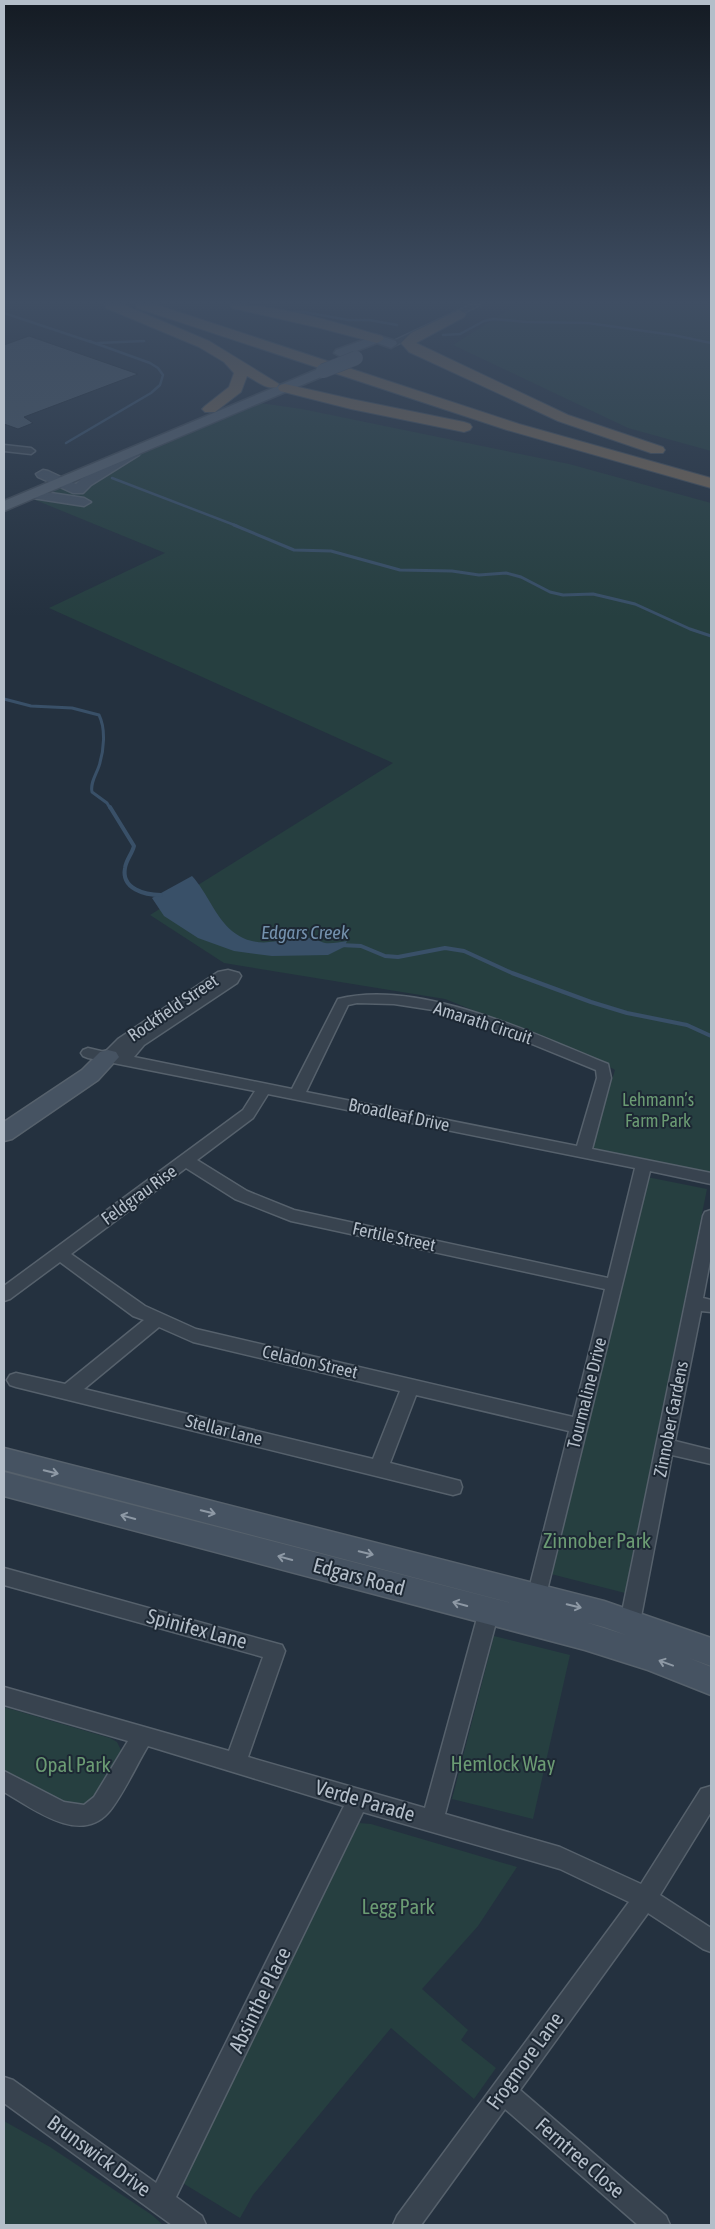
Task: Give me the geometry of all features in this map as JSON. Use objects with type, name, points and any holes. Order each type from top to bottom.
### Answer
[{"type":"highway","points":[[376,409],[452,424],[711,484]]},
{"type":"highway","points":[[458,409],[711,484]]},
{"type":"highway","points":[[494,409],[711,471]]},
{"type":"highway","points":[[543,409],[563,418],[675,455]]},
{"type":"main road","points":[[4,506],[41,482],[208,409]]},
{"type":"main road","points":[[41,482],[134,452],[231,409]]},
{"type":"main road","points":[[81,496],[86,482],[134,452]]},
{"type":"main road","points":[[41,482],[81,496]]},
{"type":"main road","points":[[41,482],[81,496]]},
{"type":"main road","name":"Rockfield Street","points":[[4,1121],[103,1056]]},
{"type":"main road","name":"Rockfield Street","points":[[4,1133],[90,1075],[103,1056]]},
{"type":"main road","name":"Edgars Road","points":[[4,1459],[492,1599]]},
{"type":"main road","name":"Edgars Road","points":[[4,1484],[535,1610],[630,1622],[711,1652]]},
{"type":"main road","name":"Edgars Road","points":[[535,1610],[622,1647],[711,1681]]},
{"type":"street","points":[[4,448],[31,451]]},
{"type":"street","name":"Amarath Circuit","points":[[297,1094],[343,1002],[357,998],[406,1001],[436,1006],[483,1019],[603,1067],[604,1078],[583,1152]]},
{"type":"street","name":"Rockfield Street","points":[[103,1056],[139,1042],[186,1005]]},
{"type":"street","name":"Broadleaf Drive","points":[[103,1056],[711,1178]]},
{"type":"street","name":"Feldgrau Rise","points":[[4,1295],[248,1114],[265,1088]]},
{"type":"street","name":"Fertile Street","points":[[186,1160],[241,1195],[291,1215],[614,1285]]},
{"type":"street","name":"Tourmaline Drive","points":[[535,1610],[644,1164]]},
{"type":"street","name":"Zinnober Gardens","points":[[630,1622],[665,1446],[703,1304],[711,1216]]},
{"type":"street","name":"Celadon Street","points":[[60,1254],[123,1301],[156,1320],[193,1335],[579,1426]]},
{"type":"street","points":[[68,1392],[156,1320]]},
{"type":"street","name":"Stellar Lane","points":[[16,1380],[453,1487]]},
{"type":"street","points":[[379,1468],[411,1386]]},
{"type":"street","points":[[665,1446],[711,1457]]},
{"type":"street","name":"Spinifex Lane","points":[[4,1576],[275,1651],[235,1764]]},
{"type":"street","points":[[433,1820],[492,1599]]},
{"type":"street","name":"Verde Parade","points":[[4,1696],[560,1858],[645,1898],[711,1941]]},
{"type":"street","points":[[4,1781],[67,1814],[80,1817],[92,1814],[102,1804],[143,1736]]},
{"type":"street","name":"Frogmore Lane","points":[[406,2225],[645,1898],[709,1796],[711,1798]]},
{"type":"street","name":"Absinthe Place","points":[[161,2200],[358,1800]]},
{"type":"street","name":"Brunswick Drive","points":[[4,2089],[161,2200],[193,2225]]},
{"type":"street","name":"Ferntree Close","points":[[504,2090],[656,2225]]},
{"type":"green space","name":"Lehmann’s Farm Park","points":[[245,409],[302,409],[569,464],[711,503],[711,1174],[596,1151],[592,1144],[615,1070],[596,1059],[445,999],[224,963],[150,915],[393,763],[49,608],[165,553],[28,497]]},
{"type":"green space","points":[[588,409],[711,409],[711,451],[628,428]]},
{"type":"green space","name":"Zinnober Park","points":[[647,1177],[707,1189],[625,1593],[551,1574]]},
{"type":"green space","name":"Hemlock Way","points":[[494,1636],[570,1655],[533,1819],[452,1799]]},
{"type":"green space","name":"Opal Park","points":[[4,1707],[110,1738],[117,1742],[121,1750],[119,1761],[90,1805],[71,1806],[4,1772]]},
{"type":"green space","name":"Legg Park","points":[[359,1823],[371,1824],[517,1867],[478,1926],[422,1989],[468,2030],[461,2040],[496,2068],[474,2099],[391,2028],[253,2195],[240,2218],[181,2182]]},
{"type":"green space","points":[[4,2121],[50,2147],[152,2215],[163,2225],[4,2225]]},
{"type":"water","points":[[192,876],[221,919],[232,931],[242,938],[262,942],[300,938],[312,938],[327,943],[347,941],[344,947],[328,955],[272,956],[234,951],[198,938],[164,916],[152,898]]},
{"type":"building","points":[[4,409],[45,409],[24,417],[33,423],[18,429],[4,424]]},
{"type":"waterway","points":[[66,443],[124,409]]},
{"type":"waterway","points":[[112,478],[237,526]]},
{"type":"waterway","points":[[234,525],[294,550],[331,551],[400,570],[452,571],[479,575],[506,573],[521,577],[550,592],[563,595],[593,594],[635,604],[690,629],[711,636]]},
{"type":"waterway","name":"Edgars Creek","points":[[4,699],[31,706],[72,708],[99,715],[103,727],[103,747],[92,792],[107,803],[110,808]]},
{"type":"waterway","name":"Edgars Creek","points":[[110,807],[134,846],[126,865],[125,875],[127,881],[130,886],[142,892],[161,895]]},
{"type":"waterway","name":"Edgars Creek","points":[[340,945],[361,946],[385,956],[398,957],[445,948],[464,951],[512,973],[591,1002],[627,1013],[687,1025],[711,1036]]}]
